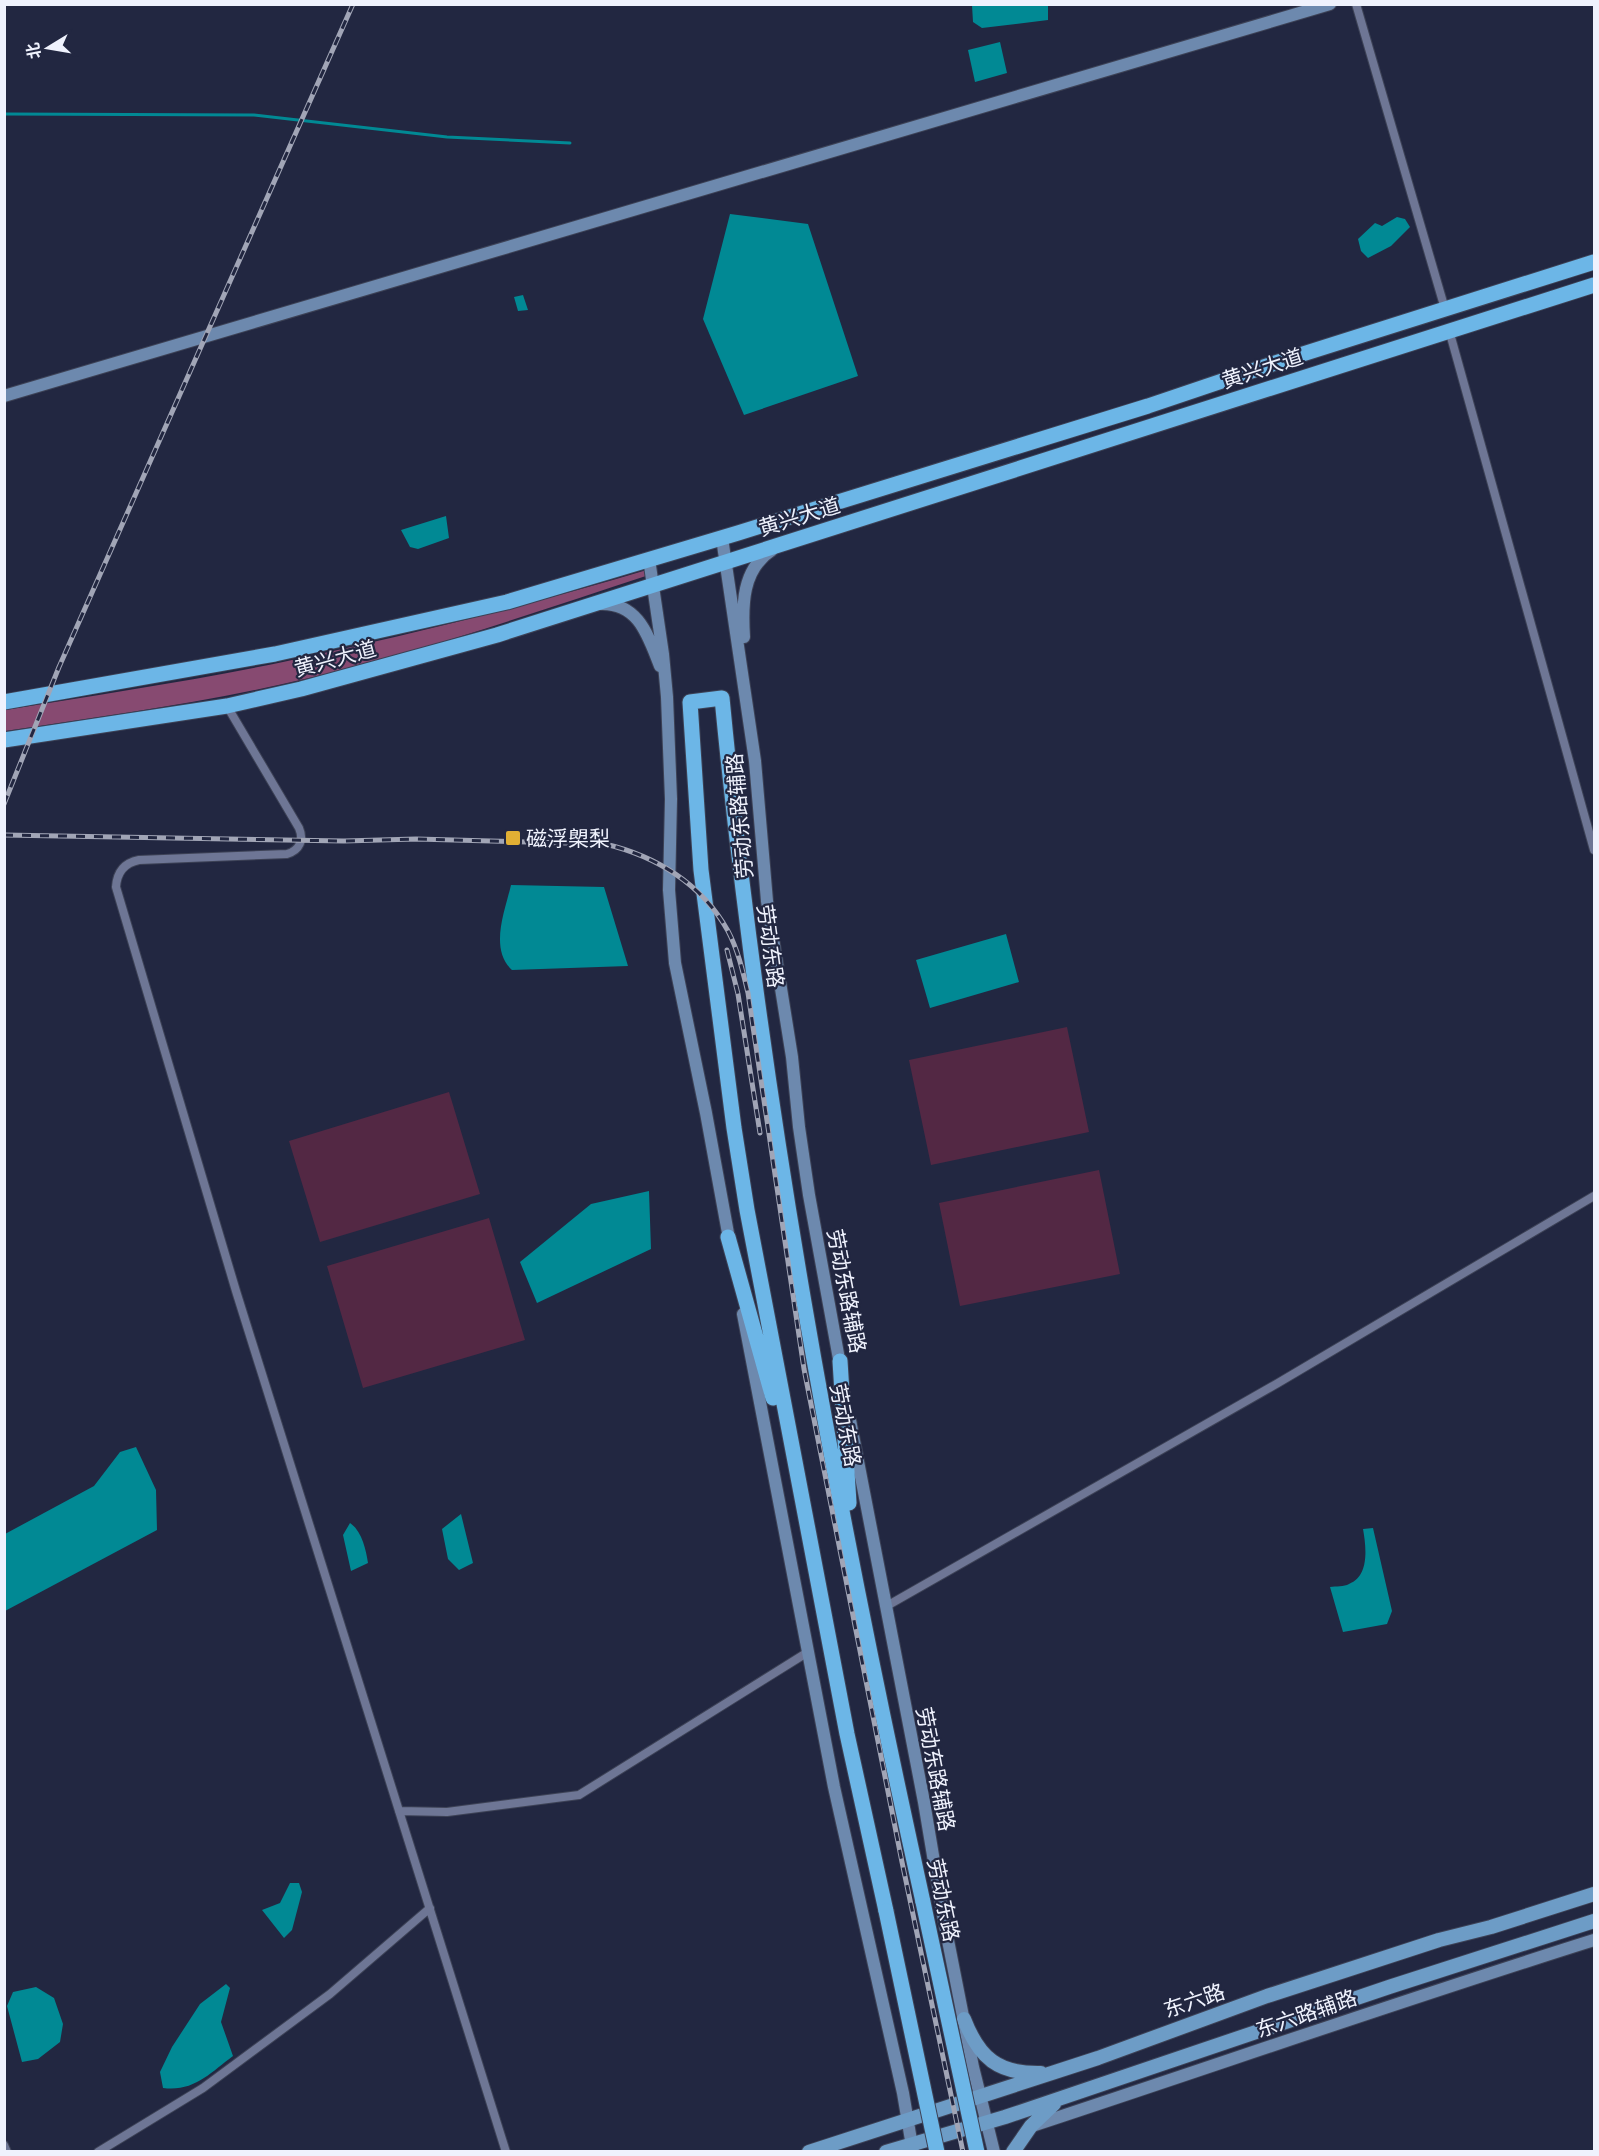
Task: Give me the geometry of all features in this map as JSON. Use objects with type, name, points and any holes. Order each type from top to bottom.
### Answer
[{"type":"highway","name":"黄兴大道","points":[[4,702],[274,654],[507,602],[1148,406],[1287,359],[1594,262]]},
{"type":"highway","name":"黄兴大道","points":[[4,740],[227,706],[377,669],[597,604],[1594,285]]},
{"type":"highway","name":"劳动东路","points":[[812,1549],[761,1288],[734,1128],[701,870],[690,702],[722,698],[745,915],[789,1214],[818,1389],[867,1646],[977,2151]]},
{"type":"highway","points":[[728,1237],[758,1340],[812,1549],[847,1734],[937,2151]]},
{"type":"highway","points":[[840,1362],[846,1478],[867,1646]]},
{"type":"main road","points":[[4,396],[1330,4]]},
{"type":"main road","name":"劳动东路辅路","points":[[722,538],[750,725],[767,902],[792,1057],[809,1195],[858,1470],[964,2019],[994,2151]]},
{"type":"main road","points":[[750,725],[743,623],[746,588],[750,573],[757,562],[782,544]]},
{"type":"main road","points":[[650,559],[667,697],[670,799],[669,890],[675,963],[706,1113],[834,1787],[913,2147]]},
{"type":"main road","points":[[597,604],[621,606],[631,612],[640,622],[660,668],[667,697]]},
{"type":"main road","name":"东六路","points":[[809,2151],[1058,2071],[1278,1993],[1439,1940],[1491,1927],[1594,1894]]},
{"type":"main road","points":[[886,2151],[913,2147],[1594,1921]]},
{"type":"main road","name":"东六路辅路","points":[[1031,2126],[1205,2070],[1343,2021],[1594,1940]]},
{"type":"main road","points":[[964,2019],[977,2046],[994,2064],[1023,2072],[1058,2071]]},
{"type":"main road","points":[[1013,2151],[1031,2126],[1049,2107],[1065,2097]]},
{"type":"street","points":[[1356,4],[1445,309]]},
{"type":"street","points":[[1449,330],[1594,850]]},
{"type":"street","points":[[227,706],[299,828],[302,839],[297,849],[287,854],[138,860],[131,862],[120,872],[116,886],[236,1291],[506,2151]]},
{"type":"street","points":[[885,1607],[1278,1383],[1594,1196]]},
{"type":"street","points":[[399,1811],[447,1812],[579,1795],[808,1652]]},
{"type":"street","points":[[98,2151],[203,2088],[330,1994],[430,1908]]},
{"type":"street","points":[[4,2145],[7,2151]]},
{"type":"shaded area","points":[[972,5],[1048,5],[1048,20],[982,28],[973,22]]},
{"type":"shaded area","points":[[1000,42],[1007,73],[975,82],[968,50]]},
{"type":"shaded area","points":[[730,214],[808,224],[858,376],[744,415],[703,319]]},
{"type":"shaded area","points":[[1397,217],[1405,219],[1410,227],[1391,246],[1368,258],[1361,251],[1358,239],[1375,223],[1382,226]]},
{"type":"shaded area","points":[[523,295],[528,310],[518,311],[514,297]]},
{"type":"shaded area","points":[[446,516],[449,538],[418,549],[410,547],[401,530]]},
{"type":"shaded area","points":[[650,569],[652,574],[396,656],[271,687],[119,714],[5,731],[5,710],[144,688],[376,642]]},
{"type":"shaded area","points":[[511,885],[604,887],[628,966],[512,970],[501,952],[500,941]]},
{"type":"shaded area","points":[[1006,934],[1019,982],[930,1008],[916,960]]},
{"type":"shaded area","points":[[1067,1027],[1089,1132],[931,1165],[909,1060]]},
{"type":"shaded area","points":[[449,1092],[480,1194],[320,1242],[289,1141]]},
{"type":"shaded area","points":[[1099,1170],[1120,1274],[960,1306],[939,1203]]},
{"type":"shaded area","points":[[649,1191],[651,1249],[537,1303],[520,1262],[591,1204]]},
{"type":"shaded area","points":[[489,1218],[525,1340],[363,1388],[327,1266]]},
{"type":"shaded area","points":[[136,1447],[156,1490],[157,1530],[5,1611],[5,1534],[94,1486],[120,1452]]},
{"type":"shaded area","points":[[461,1514],[473,1563],[459,1570],[448,1559],[442,1529]]},
{"type":"shaded area","points":[[350,1523],[354,1526],[365,1547],[368,1563],[351,1571],[343,1535]]},
{"type":"shaded area","points":[[1373,1528],[1392,1611],[1387,1624],[1343,1632],[1330,1587],[1347,1585],[1356,1580],[1365,1560],[1363,1529]]},
{"type":"shaded area","points":[[290,1883],[299,1883],[302,1892],[292,1930],[284,1938],[262,1910],[280,1903]]},
{"type":"shaded area","points":[[226,1984],[230,1988],[221,2022],[233,2056],[209,2075],[193,2084],[163,2088],[160,2072],[172,2047],[200,2004]]},
{"type":"shaded area","points":[[36,1987],[54,1998],[63,2024],[60,2042],[38,2059],[22,2062],[7,2006],[13,1992]]},
{"type":"waterway","points":[[4,114],[254,115],[447,137],[570,143]]},
{"type":"railway","points":[[4,804],[59,667],[353,4]]},
{"type":"railway","points":[[4,835],[344,841],[416,839],[605,844],[642,856],[676,874],[705,899],[717,914],[735,946],[748,993],[804,1369],[902,1862],[963,2152]]},
{"type":"railway","points":[[727,950],[738,994],[760,1133]]},
{"type":"place","name":"磁浮㮾梨","points":[[513,838]]}]
